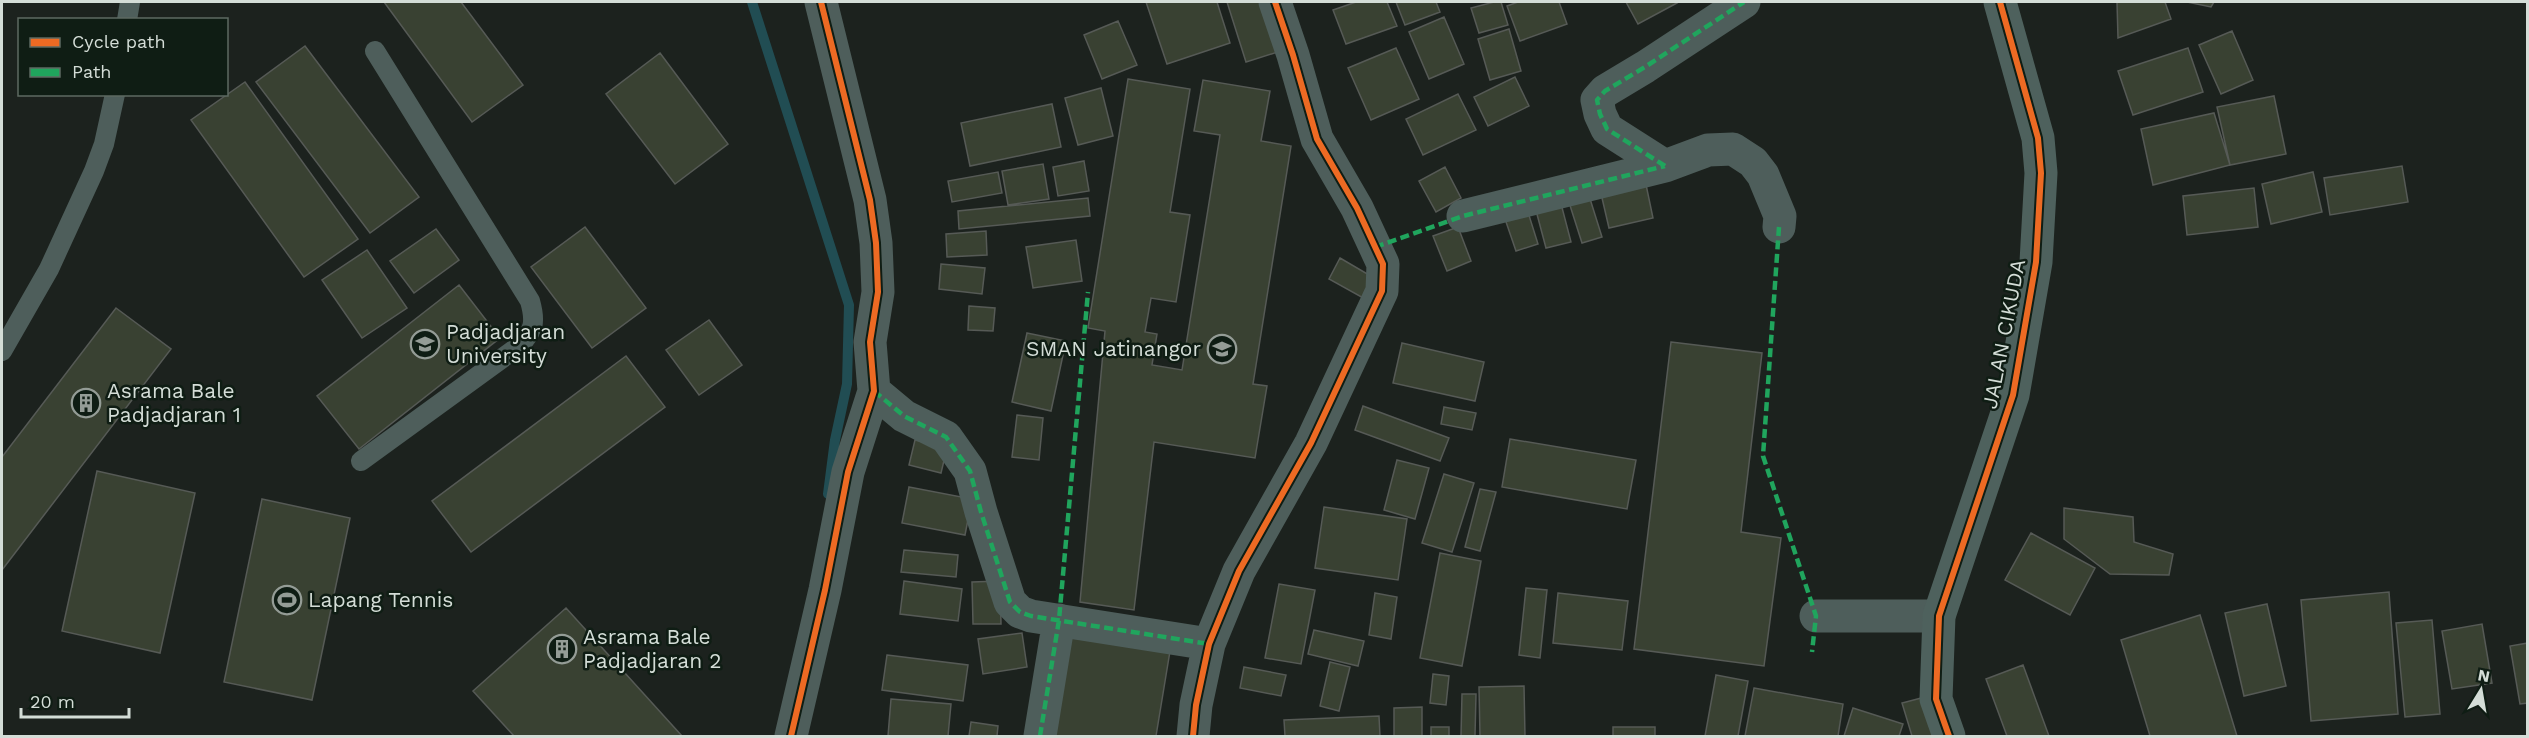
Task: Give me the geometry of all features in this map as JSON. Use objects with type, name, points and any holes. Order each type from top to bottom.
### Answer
[{"type":"street","points":[[791,736],[825,590],[848,472],[874,391],[870,342],[878,292],[876,243],[870,200],[821,2]]},
{"type":"street","points":[[1193,736],[1196,705],[1209,644],[1239,571],[1311,443],[1382,291],[1383,264],[1357,208],[1317,139],[1275,2]]},
{"type":"street","points":[[1665,166],[1607,129],[1597,100],[1605,91],[1645,68],[1744,2]]},
{"type":"street","name":"JALAN CIKUDA","points":[[1949,736],[1936,699],[1939,616],[2013,395],[2036,262],[2041,173],[2038,138],[2000,2]]},
{"type":"street","points":[[1462,216],[1665,166],[1708,150],[1733,149],[1753,162],[1763,175],[1780,216],[1779,227]]},
{"type":"street","points":[[874,391],[904,416],[946,437],[970,471],[1010,602],[1020,612],[1209,644]]},
{"type":"street","points":[[1816,616],[1939,616]]},
{"type":"street","points":[[1040,736],[1059,620]]},
{"type":"lane","points":[[127,18],[130,2]]},
{"type":"lane","points":[[361,461],[519,346],[531,333],[535,319],[530,301],[375,51]]},
{"type":"lane","points":[[2,351],[49,269],[94,171],[105,144],[114,96]]},
{"type":"building","points":[[384,2],[461,2],[523,85],[472,122]]},
{"type":"building","points":[[1146,2],[1217,2],[1230,43],[1167,64]]},
{"type":"building","points":[[1227,2],[1269,2],[1284,50],[1246,62]]},
{"type":"building","points":[[1356,2],[1387,2],[1397,26],[1346,44],[1333,10]]},
{"type":"building","points":[[1396,2],[1436,2],[1440,12],[1405,25]]},
{"type":"building","points":[[1501,2],[1508,25],[1479,33],[1471,8]]},
{"type":"building","points":[[1518,2],[1559,2],[1567,24],[1520,41],[1507,6]]},
{"type":"building","points":[[1626,2],[1676,2],[1677,3],[1638,24]]},
{"type":"building","points":[[2117,2],[2165,2],[2171,19],[2118,38]]},
{"type":"building","points":[[2187,2],[2214,2],[2211,7]]},
{"type":"building","points":[[1444,17],[1464,64],[1429,79],[1409,32]]},
{"type":"building","points":[[1118,21],[1137,65],[1102,79],[1084,35]]},
{"type":"building","points":[[1509,29],[1521,71],[1490,80],[1478,39]]},
{"type":"building","points":[[2232,31],[2253,80],[2221,94],[2199,45]]},
{"type":"building","points":[[305,46],[419,197],[370,233],[256,82]]},
{"type":"building","points":[[1396,48],[1419,99],[1371,120],[1348,68]]},
{"type":"building","points":[[2188,48],[2203,92],[2133,115],[2118,71]]},
{"type":"building","points":[[660,53],[728,144],[675,184],[606,94]]},
{"type":"building","points":[[1515,77],[1529,106],[1488,126],[1474,97]]},
{"type":"building","name":"SMAN Jatinangor","points":[[1128,79],[1190,89],[1170,212],[1190,215],[1176,302],[1151,298],[1145,332],[1157,334],[1152,365],[1182,370],[1220,135],[1194,131],[1203,80],[1270,91],[1261,141],[1291,146],[1253,384],[1267,386],[1255,458],[1154,442],[1134,610],[1080,602],[1105,331],[1088,328]]},
{"type":"building","points":[[245,82],[358,239],[304,277],[191,120]]},
{"type":"building","points":[[1101,88],[1113,136],[1078,145],[1065,98]]},
{"type":"building","points":[[1458,94],[1476,130],[1423,155],[1406,119]]},
{"type":"building","points":[[2274,96],[2286,154],[2230,165],[2217,107]]},
{"type":"building","points":[[1052,104],[1061,147],[970,166],[961,123]]},
{"type":"building","points":[[2214,113],[2230,165],[2153,185],[2141,129]]},
{"type":"building","points":[[1084,161],[1089,191],[1058,196],[1053,167]]},
{"type":"building","points":[[1043,164],[1049,199],[1008,205],[1002,171]]},
{"type":"building","points":[[2402,166],[2408,202],[2330,215],[2324,178]]},
{"type":"building","points":[[1445,167],[1461,198],[1436,212],[1419,181]]},
{"type":"building","points":[[998,172],[1002,193],[952,202],[948,181]]},
{"type":"building","points":[[2313,172],[2322,212],[2271,224],[2262,184]]},
{"type":"building","points":[[1644,175],[1653,218],[1609,228],[1599,185]]},
{"type":"building","points":[[1586,186],[1602,237],[1582,243],[1566,193]]},
{"type":"building","points":[[2254,188],[2258,227],[2187,235],[2183,196]]},
{"type":"building","points":[[1559,196],[1571,242],[1546,248],[1534,203]]},
{"type":"building","points":[[1088,198],[1090,216],[959,229],[958,211]]},
{"type":"building","points":[[1527,209],[1538,244],[1516,251],[1504,216]]},
{"type":"building","points":[[585,227],[646,308],[592,348],[531,267]]},
{"type":"building","points":[[1458,227],[1471,261],[1447,271],[1433,236]]},
{"type":"building","points":[[436,229],[459,260],[414,293],[390,261]]},
{"type":"building","points":[[986,231],[987,255],[947,257],[946,234]]},
{"type":"building","points":[[1076,240],[1082,281],[1033,288],[1026,247]]},
{"type":"building","points":[[367,250],[407,308],[362,338],[322,280]]},
{"type":"building","points":[[1340,258],[1376,279],[1365,299],[1329,279]]},
{"type":"building","points":[[941,264],[985,268],[982,294],[939,289]]},
{"type":"building","points":[[459,285],[500,338],[359,449],[317,396]]},
{"type":"building","points":[[969,306],[995,308],[993,331],[968,330]]},
{"type":"building","name":"Asrama Bale Padjadjaran 1","points":[[116,308],[171,349],[2,570],[2,457]]},
{"type":"building","points":[[709,320],[742,365],[699,395],[666,350]]},
{"type":"building","points":[[1027,333],[1066,341],[1051,411],[1012,402]]},
{"type":"building","points":[[1671,342],[1762,353],[1741,532],[1781,538],[1764,666],[1634,649]]},
{"type":"building","points":[[1402,343],[1484,362],[1475,401],[1393,383]]},
{"type":"building","points":[[626,356],[665,407],[471,552],[432,501]]},
{"type":"building","points":[[1363,406],[1449,438],[1440,461],[1355,430]]},
{"type":"building","points":[[1444,407],[1476,413],[1472,430],[1441,424]]},
{"type":"building","points":[[1017,415],[1043,418],[1039,460],[1012,457]]},
{"type":"building","points":[[1510,439],[1636,460],[1627,509],[1502,487]]},
{"type":"building","points":[[915,440],[947,448],[941,473],[909,465]]},
{"type":"building","points":[[1397,460],[1429,468],[1415,519],[1384,510]]},
{"type":"building","points":[[97,471],[195,493],[160,653],[62,631]]},
{"type":"building","points":[[1444,474],[1474,483],[1452,552],[1422,543]]},
{"type":"building","points":[[909,487],[972,499],[965,535],[902,523]]},
{"type":"building","points":[[1480,489],[1496,492],[1480,551],[1465,547]]},
{"type":"building","name":"Lapang Tennis","points":[[262,499],[350,518],[312,700],[224,682]]},
{"type":"building","points":[[1324,507],[1407,519],[1398,580],[1315,568]]},
{"type":"building","points":[[2064,508],[2133,517],[2134,542],[2173,554],[2169,575],[2110,574],[2064,539]]},
{"type":"building","points":[[2031,533],[2095,568],[2070,615],[2005,580]]},
{"type":"building","points":[[904,550],[958,555],[956,577],[901,572]]},
{"type":"building","points":[[1440,553],[1481,561],[1462,666],[1420,658]]},
{"type":"building","points":[[904,581],[962,589],[958,621],[900,614]]},
{"type":"building","points":[[1000,581],[1001,624],[973,624],[972,582]]},
{"type":"building","points":[[1279,584],[1315,590],[1301,664],[1265,658]]},
{"type":"building","points":[[1526,588],[1547,590],[1540,658],[1519,655]]},
{"type":"building","points":[[2389,592],[2398,714],[2311,721],[2301,600]]},
{"type":"building","points":[[1375,593],[1397,597],[1391,639],[1369,635]]},
{"type":"building","points":[[1558,593],[1628,601],[1622,650],[1553,643]]},
{"type":"building","points":[[2267,604],[2286,686],[2244,696],[2225,613]]},
{"type":"building","name":"Asrama Bale Padjadjaran 2","points":[[566,608],[682,736],[514,736],[473,691]]},
{"type":"building","points":[[2200,615],[2237,736],[2150,736],[2121,640]]},
{"type":"building","points":[[2432,620],[2440,714],[2405,717],[2396,623]]},
{"type":"building","points":[[2482,624],[2492,683],[2452,689],[2442,631]]},
{"type":"building","points":[[1314,630],[1364,641],[1358,666],[1308,654]]},
{"type":"building","points":[[1068,631],[1172,639],[1156,736],[1051,736]]},
{"type":"building","points":[[1022,633],[1027,667],[983,674],[978,639]]},
{"type":"building","points":[[2528,643],[2528,703],[2520,704],[2510,646]]},
{"type":"building","points":[[887,655],[968,665],[963,701],[882,690]]},
{"type":"building","points":[[1330,662],[1350,667],[1339,711],[1320,706]]},
{"type":"building","points":[[2023,665],[2049,736],[2007,736],[1986,679]]},
{"type":"building","points":[[1244,667],[1286,675],[1281,696],[1240,688]]},
{"type":"building","points":[[1433,674],[1449,676],[1446,705],[1430,703]]},
{"type":"building","points":[[1716,675],[1748,681],[1738,736],[1705,736]]},
{"type":"building","points":[[1524,686],[1525,736],[1480,736],[1479,687]]},
{"type":"building","points":[[1754,688],[1843,704],[1838,736],[1745,736]]},
{"type":"building","points":[[1462,694],[1476,694],[1475,736],[1461,736]]},
{"type":"building","points":[[1929,696],[1941,736],[1912,736],[1902,703]]},
{"type":"building","points":[[891,699],[951,704],[948,736],[888,736]]},
{"type":"building","points":[[1422,707],[1422,736],[1394,736],[1394,708]]},
{"type":"building","points":[[1853,708],[1903,724],[1899,736],[1844,736]]},
{"type":"building","points":[[1379,716],[1380,736],[1285,736],[1284,720]]},
{"type":"building","points":[[971,722],[998,726],[997,736],[969,736]]},
{"type":"building","points":[[1431,727],[1449,727],[1449,736],[1431,736]]},
{"type":"building","points":[[1613,727],[1655,727],[1655,736],[1613,736]]},
{"type":"waterway","points":[[752,2],[849,305],[847,384],[835,440],[828,494]]},
{"type":"marked path","points":[[1665,166],[1607,129],[1597,100],[1605,91],[1744,2]]},
{"type":"marked path","points":[[1375,247],[1463,216],[1665,166]]},
{"type":"marked path","points":[[1779,227],[1763,456],[1816,616],[1812,652]]},
{"type":"marked path","points":[[1040,736],[1059,620],[1088,292]]},
{"type":"marked path","points":[[874,391],[904,416],[946,437],[970,471],[1010,602],[1020,612],[1031,616],[1209,644]]},
{"type":"cycle path","points":[[791,736],[825,590],[848,472],[874,391],[870,342],[878,292],[876,243],[870,200],[821,2]]},
{"type":"cycle path","points":[[1193,736],[1196,705],[1209,644],[1239,571],[1311,443],[1382,291],[1383,264],[1357,208],[1317,139],[1275,2]]},
{"type":"cycle path","points":[[1949,736],[1936,699],[1939,616],[2013,395],[2036,262],[2041,173],[2038,138],[2000,2]]},
{"type":"place","name":"Padjadjaran University","points":[[425,344]]},
{"type":"place","name":"SMAN Jatinangor","points":[[1222,349]]},
{"type":"place","name":"Asrama Bale Padjadjaran 1","points":[[86,403]]},
{"type":"place","name":"Lapang Tennis","points":[[287,600]]},
{"type":"place","name":"Asrama Bale Padjadjaran 2","points":[[562,649]]}]
